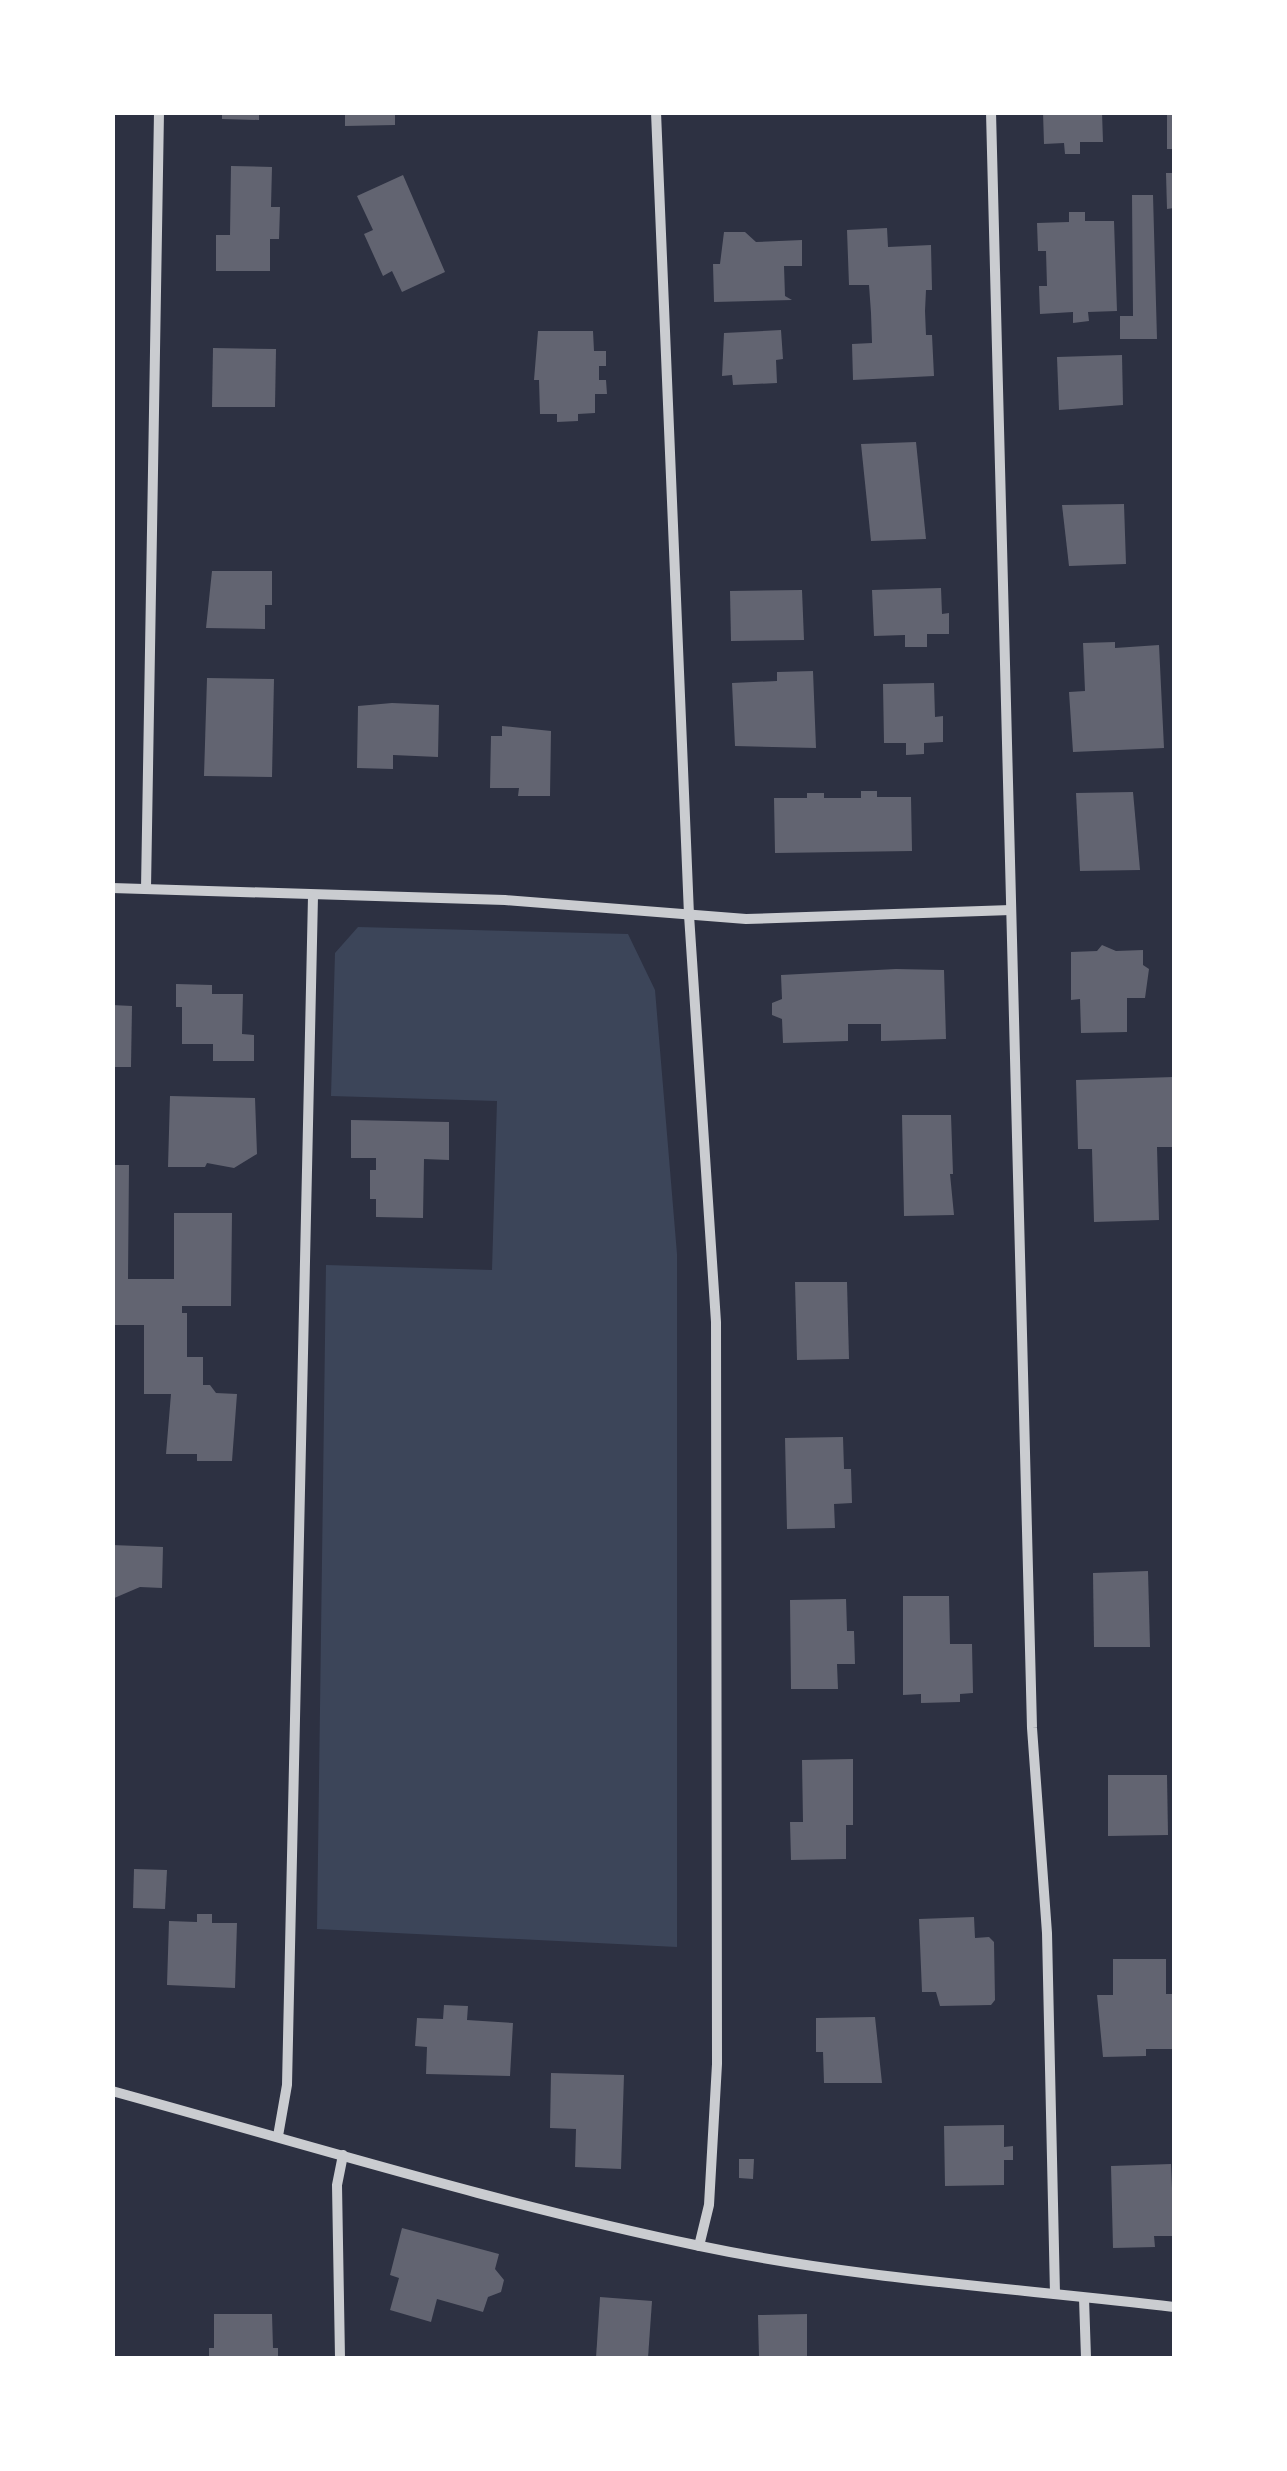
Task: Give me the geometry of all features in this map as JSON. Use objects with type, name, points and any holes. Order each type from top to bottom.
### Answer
[{"type":"street","points":[[146,889],[159,112]]},
{"type":"street","points":[[656,112],[689,915],[716,1322],[717,2064],[709,2206],[699,2246]]},
{"type":"street","points":[[991,112],[1031,1709],[1047,1933],[1054,2294]]},
{"type":"street","points":[[112,888],[505,900],[764,918],[1011,910]]},
{"type":"street","points":[[278,2136],[287,2084],[313,896]]},
{"type":"street","points":[[112,2091],[343,2156],[699,2246],[908,2281],[1174,2307]]},
{"type":"street","points":[[340,2358],[336,2184],[343,2156]]},
{"type":"street","points":[[1084,2298],[1086,2358]]},
{"type":"shaded area","points":[[358,927],[628,934],[655,990],[677,1254],[677,1947],[317,1929],[326,1265],[492,1270],[497,1101],[331,1096],[335,953]]},
{"type":"building","points":[[222,112],[259,112],[259,120],[222,119]]},
{"type":"building","points":[[345,112],[395,112],[395,125],[345,126]]},
{"type":"building","points":[[1043,112],[1102,112],[1103,142],[1080,142],[1080,154],[1065,154],[1064,143],[1044,144]]},
{"type":"building","points":[[1167,112],[1174,112],[1174,149],[1167,149]]},
{"type":"building","points":[[231,166],[272,167],[271,207],[280,207],[279,239],[270,239],[270,271],[216,271],[216,235],[230,235]]},
{"type":"building","points":[[1166,173],[1174,173],[1174,208],[1167,209]]},
{"type":"building","points":[[403,175],[445,272],[402,292],[392,271],[383,276],[364,234],[373,230],[357,196]]},
{"type":"building","points":[[1132,195],[1153,195],[1157,339],[1120,339],[1120,316],[1133,316]]},
{"type":"building","points":[[1069,212],[1085,212],[1085,221],[1114,221],[1117,311],[1088,312],[1089,321],[1073,323],[1073,312],[1040,314],[1039,286],[1047,286],[1046,251],[1038,251],[1037,223],[1069,222]]},
{"type":"building","points":[[887,228],[888,247],[931,245],[932,290],[926,290],[925,311],[926,335],[932,335],[934,376],[853,380],[852,344],[872,343],[871,313],[869,285],[849,285],[847,230]]},
{"type":"building","points":[[724,232],[745,232],[756,242],[802,240],[802,266],[784,266],[785,296],[792,300],[714,302],[713,264],[720,264]]},
{"type":"building","points":[[781,330],[783,359],[776,360],[777,383],[733,385],[732,375],[722,376],[724,333]]},
{"type":"building","points":[[538,331],[593,331],[594,351],[606,351],[606,366],[599,366],[599,380],[606,380],[607,394],[595,394],[595,413],[578,414],[578,421],[557,422],[557,414],[540,414],[539,380],[534,380]]},
{"type":"building","points":[[213,348],[276,349],[275,407],[212,407]]},
{"type":"building","points":[[1122,355],[1123,405],[1059,410],[1057,357]]},
{"type":"building","points":[[916,442],[926,539],[871,541],[861,444]]},
{"type":"building","points":[[1124,504],[1126,564],[1069,566],[1062,505]]},
{"type":"building","points":[[212,571],[272,571],[272,605],[265,605],[265,629],[206,628]]},
{"type":"building","points":[[941,588],[942,614],[949,613],[949,634],[927,634],[927,647],[905,647],[905,635],[874,636],[872,590]]},
{"type":"building","points":[[802,590],[804,640],[731,641],[730,591]]},
{"type":"building","points":[[1115,642],[1115,648],[1159,645],[1164,748],[1073,752],[1069,692],[1085,691],[1083,643]]},
{"type":"building","points":[[813,671],[816,748],[735,746],[732,683],[777,681],[777,672]]},
{"type":"building","points":[[207,678],[274,679],[272,777],[204,776]]},
{"type":"building","points":[[934,683],[935,717],[943,716],[943,742],[924,743],[924,754],[906,755],[906,743],[884,743],[883,684]]},
{"type":"building","points":[[439,705],[438,757],[393,755],[393,769],[357,768],[358,706]]},
{"type":"building","points":[[502,726],[551,731],[550,796],[518,796],[519,788],[490,788],[491,736],[502,736]]},
{"type":"building","points":[[861,791],[877,791],[877,797],[911,797],[912,851],[775,853],[774,798],[807,798],[807,793],[824,793],[824,798],[861,798]]},
{"type":"building","points":[[1133,792],[1140,870],[1080,871],[1076,793]]},
{"type":"building","points":[[1102,945],[1116,951],[1143,950],[1143,965],[1149,969],[1145,998],[1127,998],[1127,1032],[1081,1033],[1080,999],[1071,1000],[1071,952],[1097,951]]},
{"type":"building","points":[[944,970],[946,1039],[881,1041],[881,1024],[848,1024],[848,1041],[783,1043],[782,1019],[772,1015],[772,1003],[782,999],[781,975]]},
{"type":"building","points":[[176,984],[212,985],[212,994],[243,994],[242,1034],[254,1035],[254,1061],[213,1061],[213,1044],[182,1044],[182,1007],[176,1007]]},
{"type":"building","points":[[112,1005],[132,1006],[131,1067],[112,1067]]},
{"type":"building","points":[[1174,1077],[1174,1147],[1157,1147],[1159,1220],[1094,1222],[1092,1149],[1078,1149],[1076,1080]]},
{"type":"building","points":[[170,1096],[255,1098],[257,1154],[234,1168],[207,1163],[205,1167],[168,1167]]},
{"type":"building","points":[[902,1115],[951,1115],[954,1215],[904,1216]]},
{"type":"building","points":[[351,1120],[449,1122],[449,1160],[424,1159],[423,1218],[376,1217],[376,1199],[370,1199],[370,1170],[376,1170],[376,1158],[351,1158]]},
{"type":"building","points":[[112,1165],[129,1165],[128,1279],[174,1279],[174,1213],[232,1213],[231,1306],[182,1306],[182,1313],[187,1313],[187,1357],[203,1357],[203,1385],[210,1385],[216,1393],[237,1394],[232,1461],[197,1461],[197,1454],[166,1454],[171,1394],[144,1394],[144,1325],[112,1325]]},
{"type":"building","points":[[795,1282],[847,1282],[849,1359],[797,1360]]},
{"type":"building","points":[[843,1437],[844,1469],[851,1469],[852,1503],[834,1504],[835,1528],[787,1529],[785,1438]]},
{"type":"building","points":[[112,1545],[163,1547],[162,1588],[140,1587],[112,1599]]},
{"type":"building","points":[[1148,1571],[1150,1647],[1094,1647],[1093,1573]]},
{"type":"building","points":[[903,1596],[949,1596],[950,1644],[972,1644],[973,1693],[960,1694],[960,1702],[921,1703],[921,1694],[903,1695]]},
{"type":"building","points":[[846,1599],[847,1631],[854,1631],[855,1664],[837,1664],[838,1689],[791,1689],[790,1600]]},
{"type":"building","points":[[853,1759],[853,1825],[846,1825],[846,1859],[791,1860],[790,1822],[803,1822],[802,1760]]},
{"type":"building","points":[[1108,1775],[1167,1775],[1168,1835],[1108,1836]]},
{"type":"building","points":[[134,1869],[167,1870],[165,1909],[133,1908]]},
{"type":"building","points":[[197,1914],[212,1914],[212,1923],[237,1923],[235,1988],[167,1985],[169,1921],[197,1922]]},
{"type":"building","points":[[974,1917],[975,1938],[989,1937],[994,1942],[995,2000],[991,2005],[940,2006],[936,1992],[922,1992],[919,1919]]},
{"type":"building","points":[[1113,1959],[1166,1959],[1166,1994],[1174,1994],[1174,2049],[1146,2049],[1146,2056],[1103,2057],[1097,1995],[1113,1995]]},
{"type":"building","points":[[444,2005],[468,2006],[467,2020],[513,2023],[510,2076],[426,2074],[427,2047],[415,2046],[417,2018],[443,2019]]},
{"type":"building","points":[[875,2017],[882,2083],[824,2083],[823,2052],[816,2052],[816,2018]]},
{"type":"building","points":[[551,2073],[624,2075],[621,2169],[575,2167],[576,2129],[550,2128]]},
{"type":"building","points":[[1004,2125],[1004,2147],[1013,2146],[1013,2160],[1004,2160],[1004,2185],[945,2186],[944,2126]]},
{"type":"building","points":[[739,2159],[754,2159],[753,2179],[739,2178]]},
{"type":"building","points":[[1171,2164],[1174,2236],[1154,2236],[1155,2247],[1113,2248],[1111,2166]]},
{"type":"building","points":[[402,2228],[499,2254],[495,2269],[504,2280],[501,2292],[488,2297],[483,2312],[437,2299],[431,2322],[390,2310],[399,2278],[390,2275]]},
{"type":"building","points":[[600,2297],[652,2301],[648,2358],[596,2358]]},
{"type":"building","points":[[214,2314],[272,2314],[273,2348],[278,2348],[278,2358],[209,2358],[209,2348],[214,2348]]},
{"type":"building","points":[[807,2314],[807,2358],[759,2358],[758,2315]]}]
